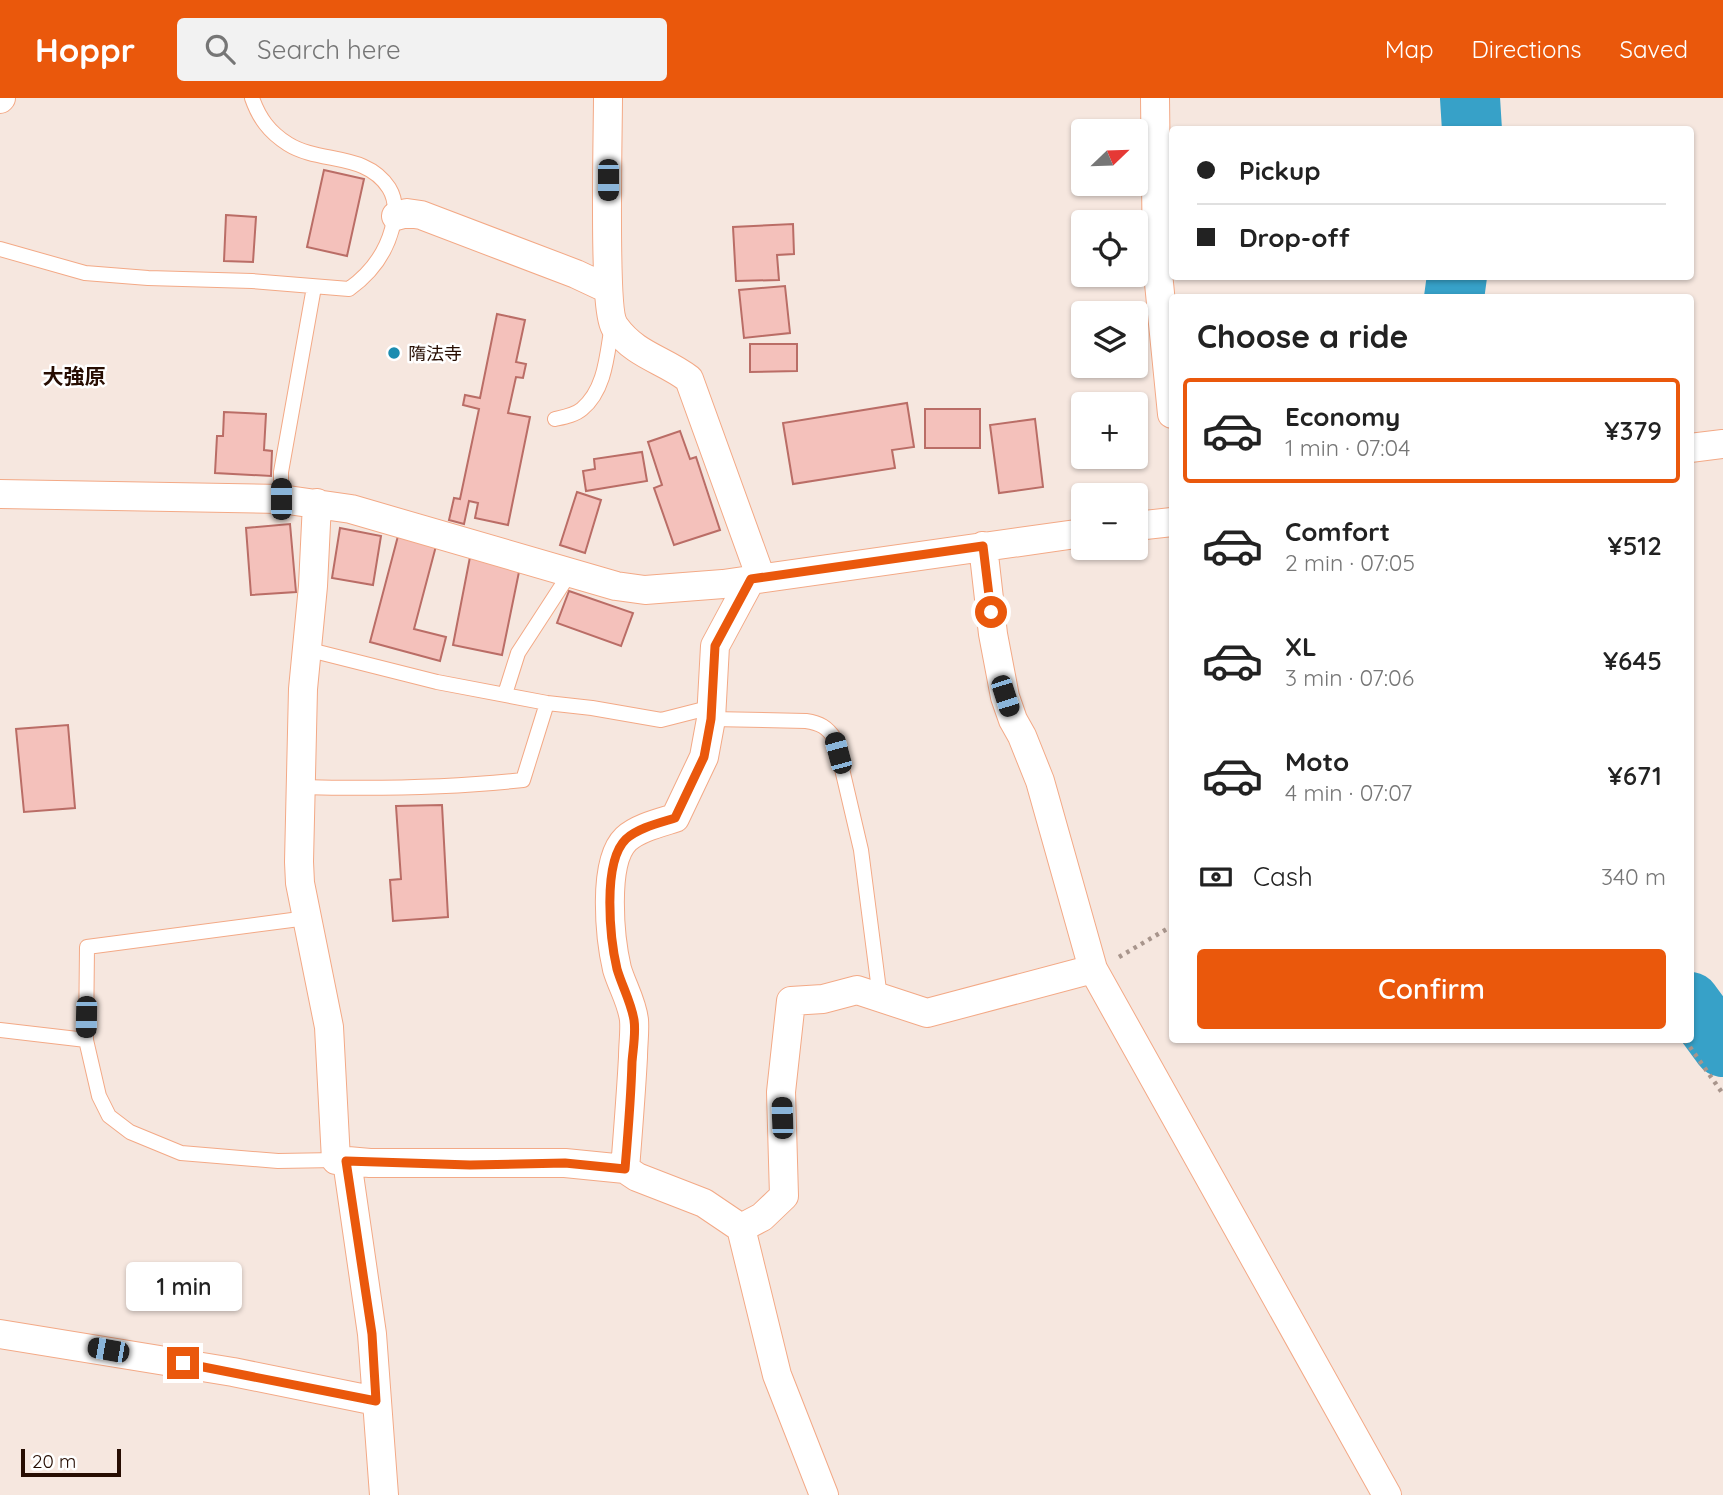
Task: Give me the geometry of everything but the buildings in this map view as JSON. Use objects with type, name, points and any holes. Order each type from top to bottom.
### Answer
[{"type":"street","points":[[608,98],[608,289],[612,325],[644,355],[679,371],[689,379],[756,579],[715,646],[711,713],[704,757],[675,818],[637,832],[625,840],[613,869],[610,905],[612,941],[617,969],[634,1019],[631,1109],[625,1169]]},
{"type":"street","points":[[1155,98],[1157,263],[1169,384]]},
{"type":"street","points":[[396,216],[407,213],[421,215],[576,274],[608,289]]},
{"type":"street","points":[[1694,448],[1723,444]]},
{"type":"street","points":[[0,494],[281,499],[317,503],[351,509],[616,586],[645,590],[756,579],[1071,535]]},
{"type":"street","points":[[317,503],[313,586],[303,689],[300,883],[329,1027],[341,1161],[372,1334],[384,1495]]},
{"type":"street","points":[[1148,525],[1169,522]]},
{"type":"street","points":[[983,546],[993,634],[1005,696],[1040,781],[1093,969],[1387,1495]]},
{"type":"street","points":[[741,1228],[762,1217],[784,1196],[781,1091],[791,1001],[823,999],[857,990],[928,1013],[1093,969]]},
{"type":"street","points":[[341,1161],[432,1164],[565,1163],[625,1169],[637,1177],[704,1203],[741,1228],[777,1375],[824,1495]]},
{"type":"street","points":[[0,1334],[205,1367],[376,1401]]},
{"type":"lane","points":[[0,249],[85,273],[252,281],[349,289],[371,270],[387,247],[396,216],[393,196],[383,179],[367,167],[289,145],[259,117],[252,98]]},
{"type":"lane","points":[[281,499],[281,472],[314,286]]},
{"type":"lane","points":[[555,419],[581,410],[592,397],[604,374],[612,325]]},
{"type":"lane","points":[[505,694],[518,653],[569,573]]},
{"type":"lane","points":[[306,649],[437,682],[547,703],[662,720],[711,713],[806,721],[828,728],[835,739],[861,850],[880,998]]},
{"type":"lane","points":[[301,787],[367,788],[523,780],[547,703]]},
{"type":"lane","points":[[307,918],[87,947],[86,1040],[99,1096],[109,1116],[130,1132],[180,1153],[278,1161],[341,1161]]},
{"type":"lane","points":[[0,1030],[86,1040]]},
{"type":"path","points":[[1093,969],[1169,928]]},
{"type":"path","points":[[1687,1043],[1723,1094]]},
{"type":"waterway","points":[[1470,98],[1472,126]]},
{"type":"waterway","points":[[1455,294],[1456,280]]},
{"type":"waterway","points":[[1694,1007],[1723,1047]]},
{"type":"place","name":"隋法寺","points":[[394,353]]},
{"type":"district","name":"大強原","points":[[74,376]]},
{"type":"route","points":[[183,1363],[376,1401],[372,1334],[346,1161],[470,1165],[565,1163],[625,1169],[631,1109],[634,1019],[617,969],[612,941],[610,905],[613,869],[625,840],[637,832],[675,818],[696,774],[704,757],[710,729],[715,646],[751,579],[983,546],[991,612]]}]
